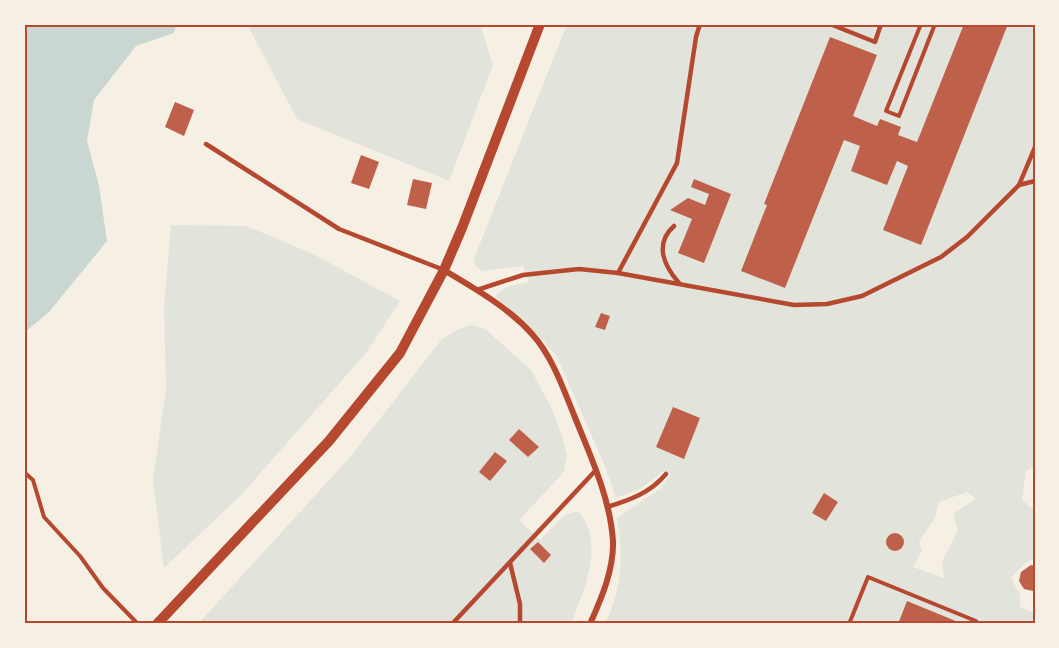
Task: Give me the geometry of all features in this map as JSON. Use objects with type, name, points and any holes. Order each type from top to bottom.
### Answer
[{"type":"street","points":[[157,624],[329,441],[386,372],[413,331],[444,270],[540,24]]},
{"type":"street","points":[[444,270],[505,309],[533,335],[544,350],[560,381],[596,470],[607,507],[613,542],[611,567],[590,624]]},
{"type":"lane","points":[[618,273],[677,164],[696,37],[700,24]]},
{"type":"lane","points":[[830,24],[875,42],[881,24]]},
{"type":"lane","points":[[206,144],[339,229],[444,270]]},
{"type":"lane","points":[[477,290],[523,276],[579,269],[618,273],[794,305],[826,304],[862,296],[941,256],[967,237],[1019,185],[1035,147]]},
{"type":"lane","points":[[1019,185],[1035,181]]},
{"type":"lane","points":[[674,226],[668,232],[661,249],[667,266],[679,284]]},
{"type":"lane","points":[[452,624],[596,470]]},
{"type":"lane","points":[[607,507],[632,500],[658,483],[666,474]]},
{"type":"lane","points":[[510,563],[520,604],[520,624]]},
{"type":"path","points":[[921,24],[886,111],[899,116],[935,24]]},
{"type":"path","points":[[24,472],[33,480],[44,517],[80,556],[103,588],[136,622]]},
{"type":"path","points":[[849,624],[868,577],[975,621]]},
{"type":"shaded area","points":[[24,24],[177,24],[174,33],[136,46],[94,100],[87,141],[99,186],[107,241],[49,312],[24,333]]},
{"type":"shaded area","points":[[247,24],[480,24],[493,65],[449,181],[297,119]]},
{"type":"shaded area","points":[[567,24],[1035,24],[1035,466],[1026,471],[1022,500],[1035,511],[1035,558],[1024,564],[1011,578],[1020,595],[1020,607],[1035,613],[1035,624],[605,624],[615,598],[620,572],[617,518],[660,489],[671,474],[662,471],[641,488],[616,498],[604,464],[557,357],[543,340],[495,296],[506,287],[529,282],[523,266],[482,271],[475,265],[474,259]],"holes":[[[967,492],[976,499],[953,514],[958,531],[942,561],[944,578],[913,567],[922,551],[919,541],[935,518],[939,502]]]},
{"type":"shaded area","points":[[171,225],[246,226],[311,253],[400,301],[366,353],[241,495],[164,568],[153,480],[166,389],[164,305]]},
{"type":"shaded area","points":[[471,325],[485,329],[531,370],[552,409],[563,439],[567,456],[564,472],[519,520],[540,540],[566,514],[578,511],[586,524],[591,537],[590,567],[571,624],[198,624],[351,456],[441,340]]},
{"type":"building","points":[[964,24],[1008,24],[921,245],[883,230],[908,166],[897,161],[887,185],[851,171],[860,146],[844,140],[785,288],[741,271],[767,205],[764,204],[830,37],[877,55],[853,116],[877,126],[880,119],[901,127],[898,135],[917,142]]},
{"type":"building","points":[[175,102],[194,110],[184,136],[165,127]]},
{"type":"building","points":[[361,155],[379,162],[369,189],[351,183]]},
{"type":"building","points":[[413,179],[432,183],[426,209],[407,205]]},
{"type":"building","points":[[694,179],[731,194],[704,263],[678,253],[692,219],[670,210],[688,198],[705,205],[709,194],[691,187]]},
{"type":"building","points":[[601,313],[610,316],[605,330],[595,327]]},
{"type":"building","points":[[673,407],[700,418],[684,459],[656,447]]},
{"type":"building","points":[[519,429],[539,447],[528,457],[509,440]]},
{"type":"building","points":[[495,452],[507,461],[490,481],[479,472]]},
{"type":"building","points":[[824,493],[838,502],[826,521],[812,513]]},
{"type":"building","points":[[895,533],[901,536],[904,542],[901,548],[895,551],[889,548],[886,542],[889,536]]},
{"type":"building","points":[[538,542],[551,555],[544,563],[530,549]]},
{"type":"building","points":[[1031,565],[1035,566],[1035,591],[1024,589],[1019,581],[1021,572]]},
{"type":"building","points":[[907,601],[963,624],[898,624]]}]
